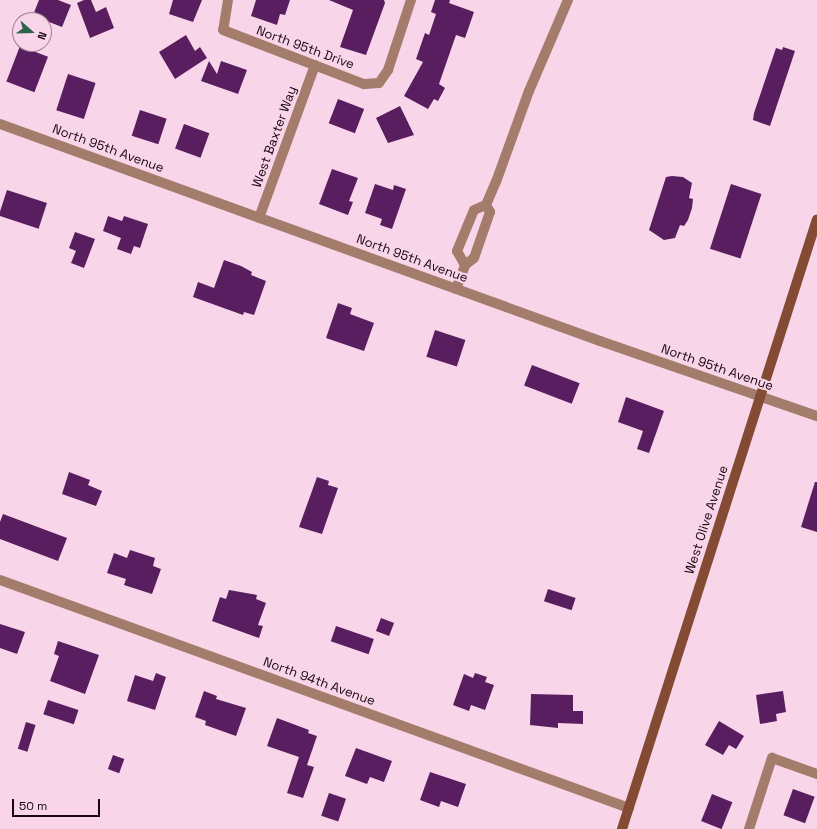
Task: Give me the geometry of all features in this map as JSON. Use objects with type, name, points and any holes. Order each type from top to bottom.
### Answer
[{"type":"main road","name":"West Olive Avenue","points":[[622,829],[817,219]]},
{"type":"street","name":"North 95th Drive","points":[[228,0],[223,30],[364,84],[379,83],[388,70],[411,0]]},
{"type":"street","points":[[465,265],[457,251],[474,210],[486,205],[529,91],[568,0]]},
{"type":"street","name":"West Baxter Way","points":[[259,218],[315,65]]},
{"type":"street","name":"North 95th Avenue","points":[[0,124],[456,289],[817,416]]},
{"type":"street","points":[[456,289],[465,265],[474,258],[490,212],[486,205]]},
{"type":"street","name":"North 94th Avenue","points":[[0,580],[629,808]]},
{"type":"street","points":[[749,829],[772,758],[817,774]]},
{"type":"building","points":[[39,0],[58,0],[71,5],[62,27],[52,23],[52,12],[34,12]]},
{"type":"building","points":[[84,0],[91,0],[96,12],[106,7],[114,28],[90,38],[77,3]]},
{"type":"building","points":[[173,0],[202,0],[193,22],[169,14]]},
{"type":"building","points":[[256,0],[290,0],[285,15],[280,14],[277,25],[251,16]]},
{"type":"building","points":[[329,0],[384,0],[385,3],[366,55],[340,47],[353,10]]},
{"type":"building","points":[[435,0],[450,0],[449,3],[474,12],[465,38],[456,35],[439,84],[445,88],[438,101],[434,99],[428,109],[404,96],[423,62],[416,59],[425,33],[429,35],[436,14],[431,12]]},
{"type":"building","points":[[186,35],[195,51],[200,47],[207,58],[175,79],[159,52]]},
{"type":"building","points":[[783,47],[795,51],[770,126],[753,120],[754,113],[776,48],[782,50]]},
{"type":"building","points":[[18,52],[36,52],[48,57],[34,92],[6,81]]},
{"type":"building","points":[[209,61],[217,74],[221,61],[247,70],[238,94],[201,81]]},
{"type":"building","points":[[68,74],[96,83],[84,119],[56,110]]},
{"type":"building","points":[[338,99],[364,109],[355,133],[329,123]]},
{"type":"building","points":[[400,106],[414,135],[388,143],[376,118]]},
{"type":"building","points":[[140,110],[167,119],[158,144],[132,136]]},
{"type":"building","points":[[184,124],[209,133],[200,158],[175,148]]},
{"type":"building","points":[[332,169],[358,178],[349,201],[353,202],[348,215],[319,204]]},
{"type":"building","points":[[666,177],[683,177],[692,183],[689,198],[693,199],[692,208],[688,220],[684,226],[680,225],[675,238],[664,240],[649,230]]},
{"type":"building","points":[[375,184],[393,190],[394,185],[406,189],[392,229],[380,225],[382,219],[365,213]]},
{"type":"building","points":[[731,184],[761,194],[740,259],[710,249]]},
{"type":"building","points":[[7,190],[47,203],[39,229],[0,216]]},
{"type":"building","points":[[108,216],[122,221],[124,216],[148,224],[140,248],[134,246],[131,254],[117,249],[121,238],[103,231]]},
{"type":"building","points":[[75,232],[95,239],[84,268],[71,263],[76,251],[69,248]]},
{"type":"building","points":[[224,260],[241,266],[252,272],[251,275],[266,281],[254,315],[244,312],[243,315],[193,297],[198,282],[214,288]]},
{"type":"building","points":[[338,303],[352,308],[350,314],[374,323],[364,351],[326,338]]},
{"type":"building","points":[[435,330],[465,340],[457,367],[426,357]]},
{"type":"building","points":[[532,365],[580,383],[572,404],[524,386]]},
{"type":"building","points":[[626,397],[664,411],[649,453],[637,449],[643,431],[618,422]]},
{"type":"building","points":[[69,472],[90,480],[88,485],[102,491],[96,506],[62,494]]},
{"type":"building","points":[[317,477],[329,481],[328,485],[338,488],[322,534],[299,527]]},
{"type":"building","points":[[815,482],[817,482],[817,532],[801,527]]},
{"type":"building","points":[[3,514],[67,538],[58,561],[0,539],[0,522]]},
{"type":"building","points":[[130,550],[155,558],[153,566],[161,569],[152,594],[124,585],[126,579],[107,573],[114,553],[127,558]]},
{"type":"building","points":[[548,589],[576,598],[572,610],[544,601]]},
{"type":"building","points":[[229,590],[257,595],[256,599],[266,603],[258,625],[263,626],[259,638],[212,621],[220,597],[226,599]]},
{"type":"building","points":[[381,618],[394,623],[389,636],[376,631]]},
{"type":"building","points":[[0,624],[25,632],[17,654],[0,648]]},
{"type":"building","points":[[336,626],[374,639],[369,654],[331,641]]},
{"type":"building","points":[[58,641],[99,655],[85,694],[50,681],[59,656],[54,654]]},
{"type":"building","points":[[156,673],[166,677],[155,710],[127,701],[135,675],[153,681]]},
{"type":"building","points":[[475,673],[487,677],[485,682],[494,685],[485,710],[471,705],[469,711],[453,705],[464,674],[473,678]]},
{"type":"building","points":[[204,691],[217,696],[216,699],[246,708],[236,736],[205,725],[206,721],[195,717]]},
{"type":"building","points":[[783,691],[786,712],[776,714],[777,721],[760,724],[756,695]]},
{"type":"building","points":[[531,694],[573,695],[573,711],[583,711],[583,724],[558,723],[558,728],[530,725]]},
{"type":"building","points":[[48,700],[78,710],[74,724],[43,714]]},
{"type":"building","points":[[277,718],[309,730],[308,733],[317,736],[307,765],[314,767],[303,798],[287,793],[299,757],[267,746]]},
{"type":"building","points":[[719,721],[744,736],[736,749],[729,745],[723,755],[705,745]]},
{"type":"building","points":[[26,722],[36,725],[27,752],[18,749]]},
{"type":"building","points":[[356,748],[392,761],[384,782],[370,777],[367,784],[345,776]]},
{"type":"building","points":[[113,755],[124,759],[119,773],[108,769]]},
{"type":"building","points":[[430,772],[466,784],[458,807],[441,801],[439,807],[420,800]]},
{"type":"building","points":[[793,789],[815,797],[805,823],[783,815]]},
{"type":"building","points":[[329,793],[346,799],[338,822],[321,816]]},
{"type":"building","points":[[712,794],[732,802],[722,829],[701,821]]}]
